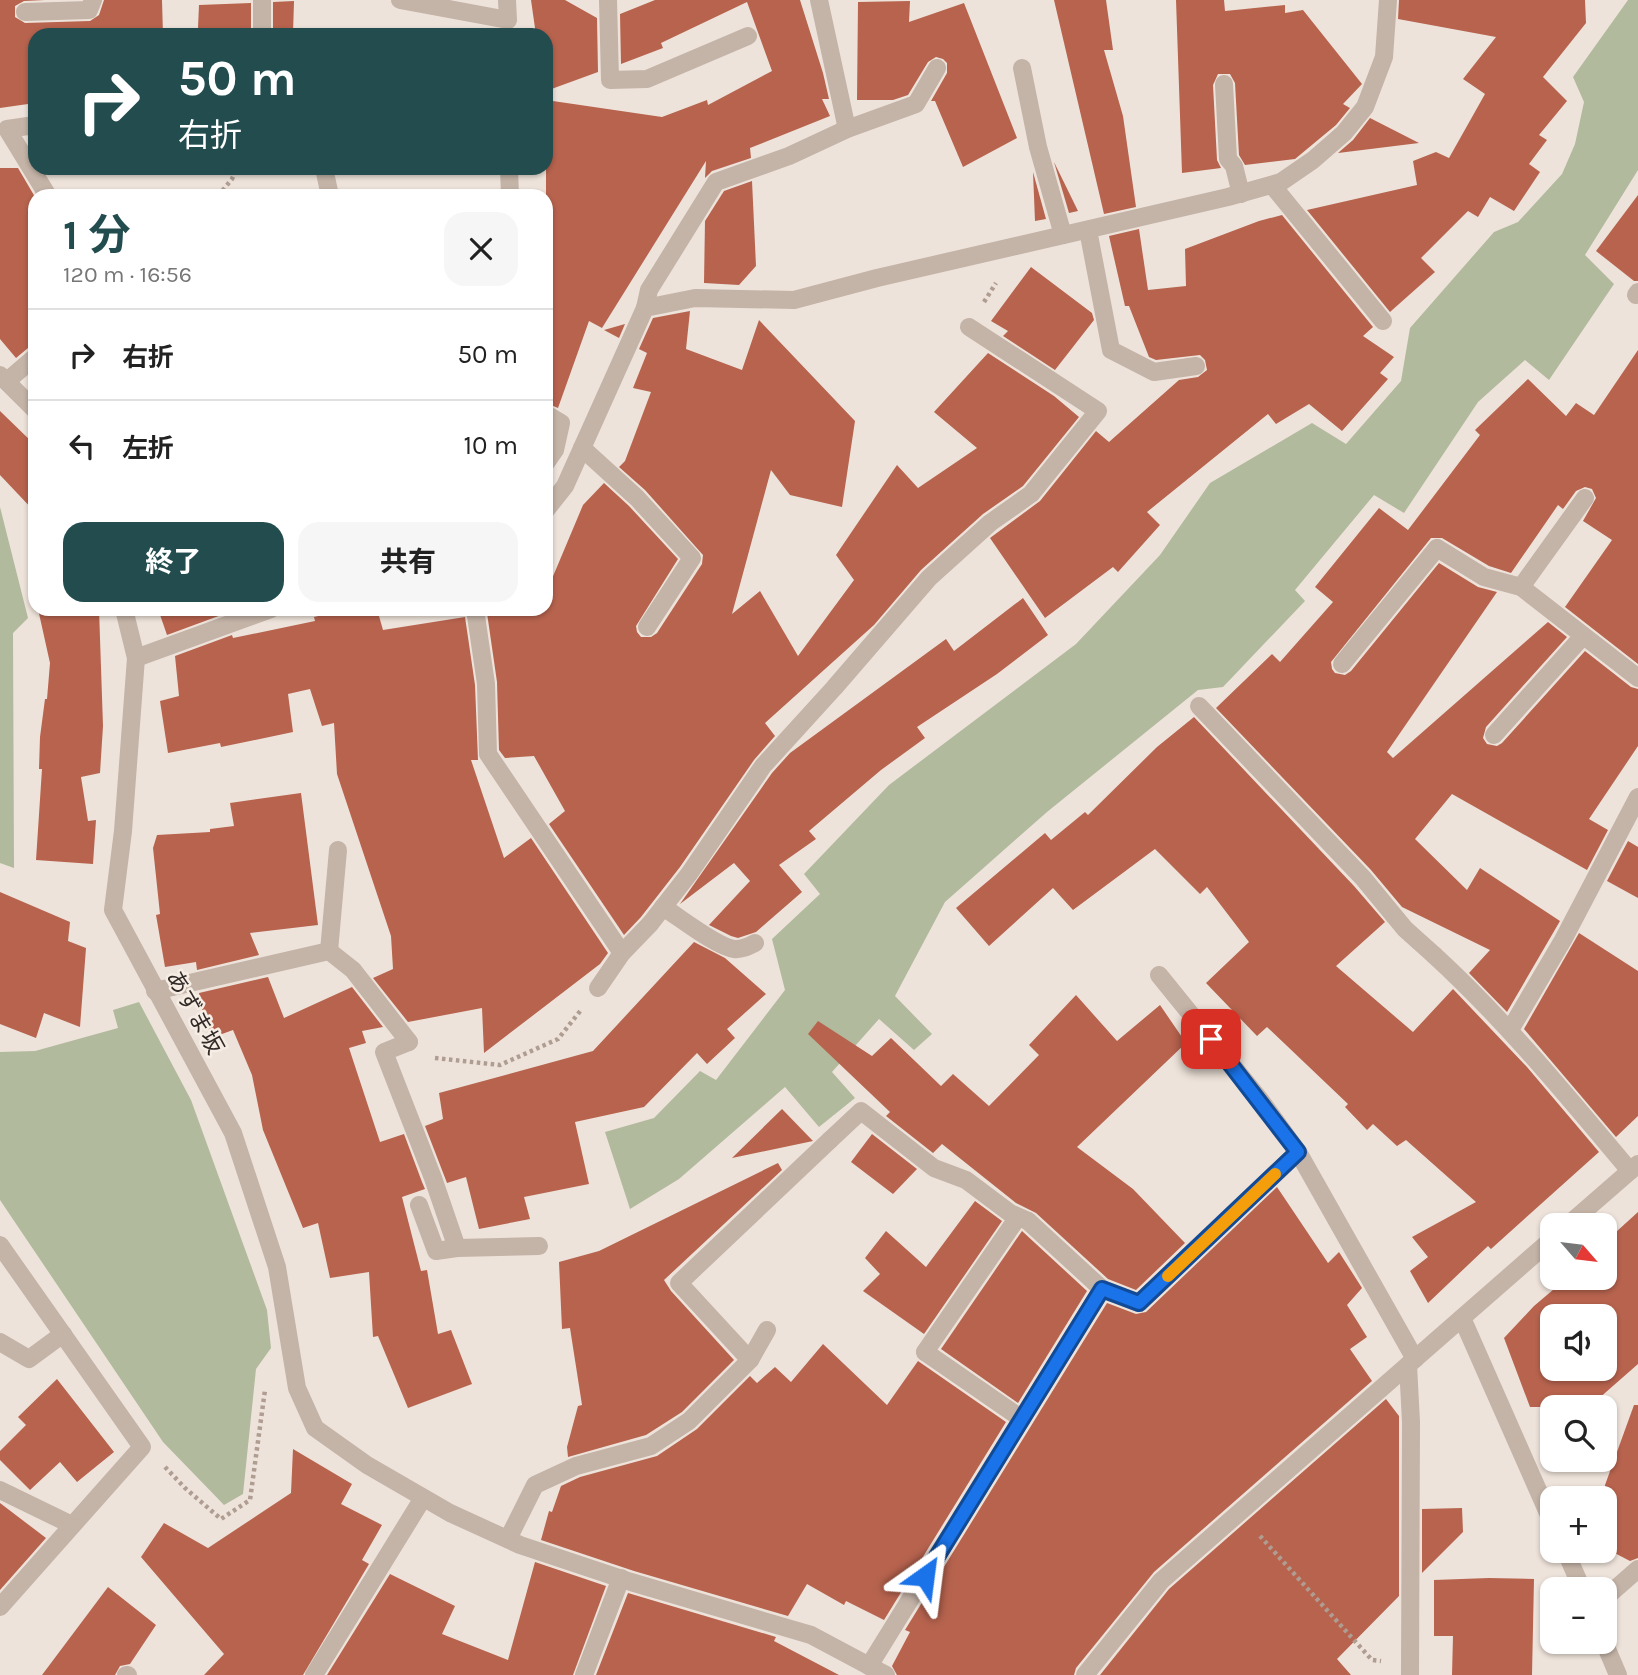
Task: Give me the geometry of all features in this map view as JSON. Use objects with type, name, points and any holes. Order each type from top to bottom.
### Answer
[{"type":"street","points":[[25,12],[89,10],[93,0]]},
{"type":"street","points":[[262,0],[262,28]]},
{"type":"street","points":[[401,0],[508,28],[507,0]]},
{"type":"street","points":[[608,0],[610,80],[647,79],[748,36]]},
{"type":"street","points":[[819,0],[847,130]]},
{"type":"street","points":[[645,308],[695,298],[793,300],[877,278],[1014,252],[1063,235],[1241,194],[1281,182],[1345,133],[1365,107],[1384,57],[1388,0]]},
{"type":"street","points":[[553,501],[565,486],[645,308],[649,290],[716,182],[789,156],[916,104],[937,68]]},
{"type":"street","points":[[1022,68],[1038,147],[1063,235]]},
{"type":"street","points":[[1224,84],[1228,159],[1234,166],[1241,194]]},
{"type":"street","points":[[28,126],[8,128],[28,162]]},
{"type":"street","points":[[1272,185],[1383,321]]},
{"type":"street","points":[[1088,230],[1111,351],[1154,372],[1196,366]]},
{"type":"street","points":[[598,988],[622,953],[650,924],[690,874],[763,765],[929,578],[990,523],[1031,494],[1098,411],[969,327]]},
{"type":"street","points":[[28,362],[3,378],[28,403]]},
{"type":"street","points":[[553,418],[561,423],[553,453]]},
{"type":"street","points":[[582,448],[637,498],[692,558],[647,627]]},
{"type":"street","points":[[1521,587],[1585,498]]},
{"type":"street","points":[[1342,664],[1437,548],[1483,578],[1521,587],[1638,678]]},
{"type":"street","name":"あずま坂","points":[[126,616],[136,657],[123,831],[113,910],[233,1133],[277,1267],[297,1388],[315,1428],[367,1465],[424,1498]]},
{"type":"street","points":[[136,657],[250,616]]},
{"type":"street","points":[[476,616],[486,684],[488,754],[622,953]]},
{"type":"street","points":[[1494,735],[1583,636]]},
{"type":"street","points":[[1199,706],[1363,878],[1405,929],[1510,1030],[1634,1167],[1582,1213]]},
{"type":"street","points":[[1510,1030],[1563,940],[1638,797]]},
{"type":"street","points":[[329,951],[338,850]]},
{"type":"street","points":[[663,907],[732,949],[755,943]]},
{"type":"street","points":[[155,991],[329,951]]},
{"type":"street","points":[[329,951],[353,970],[410,1042],[384,1052],[457,1248]]},
{"type":"street","points":[[1159,975],[1261,1101],[1298,1152],[1412,1362],[1410,1668]]},
{"type":"street","points":[[750,1360],[679,1283],[861,1111],[934,1168],[966,1180],[1023,1219],[1102,1289],[1139,1303],[1298,1152]]},
{"type":"street","points":[[419,1206],[436,1251],[538,1246]]},
{"type":"street","points":[[1022,1419],[925,1352],[1023,1219]]},
{"type":"street","points":[[0,1245],[142,1447],[0,1607]]},
{"type":"street","points":[[1085,1675],[1161,1581],[1540,1250]]},
{"type":"street","points":[[314,1675],[424,1498],[508,1539],[621,1578],[811,1635],[877,1671],[1022,1419],[1102,1289]]},
{"type":"street","points":[[1462,1318],[1540,1495]]},
{"type":"street","points":[[508,1539],[535,1485],[576,1466],[650,1446],[690,1421],[750,1360],[767,1330]]},
{"type":"street","points":[[0,1342],[29,1359],[62,1334]]},
{"type":"street","points":[[0,1490],[72,1525]]},
{"type":"street","points":[[1617,1587],[1638,1569]]},
{"type":"street","points":[[584,1675],[621,1578]]},
{"type":"street","points":[[1609,1654],[1618,1675]]},
{"type":"path","points":[[969,327],[1014,252]]},
{"type":"path","points":[[410,1042],[422,1057],[500,1065],[558,1039],[598,988]]},
{"type":"path","points":[[157,1458],[185,1488],[221,1519],[250,1500],[265,1385]]},
{"type":"path","points":[[1239,1513],[1372,1660],[1410,1668]]},
{"type":"green space","points":[[1628,0],[1638,0],[1638,170],[1585,255],[1614,284],[1549,380],[1525,360],[1478,402],[1404,513],[1374,495],[1295,590],[1305,601],[1223,687],[1198,690],[1047,812],[945,902],[895,996],[932,1034],[914,1050],[879,1019],[832,1072],[855,1098],[819,1127],[785,1087],[679,1179],[630,1209],[605,1132],[654,1118],[700,1071],[716,1080],[785,990],[772,939],[820,894],[804,874],[889,785],[1076,644],[1160,555],[1210,483],[1312,423],[1346,444],[1401,381],[1410,328],[1494,232],[1518,222],[1562,174],[1575,144],[1584,102],[1573,77]]},
{"type":"green space","points":[[0,507],[28,618],[13,633],[14,868],[0,863]]},
{"type":"green space","points":[[139,1002],[191,1100],[267,1310],[271,1348],[256,1369],[243,1494],[224,1505],[163,1442],[0,1200],[0,1052],[35,1051],[118,1028],[113,1010]]},
{"type":"building","points":[[0,0],[45,0],[24,1],[15,6],[15,17],[25,23],[90,21],[99,15],[104,0],[162,0],[163,28],[28,28],[28,104],[0,108]]},
{"type":"building","points":[[531,0],[565,0],[597,18],[598,72],[553,88],[553,28],[535,28]]},
{"type":"building","points":[[655,0],[800,0],[823,73],[829,99],[822,99],[830,116],[750,148],[751,158],[712,171],[705,178],[706,161],[602,328],[589,321],[558,408],[553,406],[553,189],[546,189],[546,175],[553,175],[553,101],[662,117],[707,100],[708,105],[772,71],[747,2],[661,43],[663,48],[621,64],[620,14]]},
{"type":"building","points":[[1054,0],[1106,0],[1113,50],[1104,50],[1123,116],[1136,207],[1104,214]]},
{"type":"building","points":[[1176,0],[1224,0],[1225,11],[1285,5],[1285,13],[1303,10],[1362,84],[1343,104],[1350,108],[1336,125],[1295,159],[1245,165],[1239,155],[1235,83],[1230,74],[1218,74],[1213,85],[1217,160],[1221,168],[1182,173]]},
{"type":"building","points":[[1399,0],[1585,0],[1586,23],[1543,77],[1567,101],[1539,135],[1547,140],[1529,164],[1540,172],[1514,211],[1490,197],[1478,217],[1468,211],[1421,258],[1435,272],[1390,312],[1307,210],[1417,185],[1413,161],[1436,152],[1449,158],[1485,94],[1463,79],[1496,37],[1398,19]]},
{"type":"building","points":[[294,1],[293,28],[273,28],[273,2]]},
{"type":"building","points":[[910,1],[909,22],[964,3],[1017,138],[963,167],[935,101],[931,101],[947,73],[947,63],[943,59],[936,57],[928,62],[908,95],[893,100],[857,100],[858,2]]},
{"type":"building","points":[[251,3],[251,28],[198,28],[199,5]]},
{"type":"building","points":[[1370,118],[1419,143],[1338,153],[1353,140]]},
{"type":"building","points":[[1054,162],[1078,211],[1069,213]]},
{"type":"building","points":[[0,168],[18,168],[30,189],[28,189],[28,348],[16,358],[0,339]]},
{"type":"building","points":[[1033,172],[1046,219],[1035,221]]},
{"type":"building","points":[[752,181],[756,266],[739,285],[704,283],[705,221],[724,191]]},
{"type":"building","points":[[1638,195],[1638,281],[1634,281],[1596,251]]},
{"type":"building","points":[[1282,215],[1373,327],[1363,336],[1394,357],[1380,373],[1388,379],[1342,431],[1309,404],[1276,424],[1268,414],[1147,512],[1160,525],[1118,572],[1113,567],[1045,618],[990,538],[1040,501],[1096,431],[1109,442],[1179,380],[1198,377],[1207,370],[1205,360],[1200,355],[1156,360],[1149,357],[1129,306],[1125,306],[1109,236],[1139,229],[1148,290],[1186,286],[1185,249]]},
{"type":"building","points":[[1031,267],[1092,313],[1094,320],[1055,370],[1003,336],[1008,331],[991,321]]},
{"type":"building","points":[[690,311],[686,349],[742,370],[759,320],[855,421],[842,507],[790,495],[771,470],[732,614],[760,591],[798,656],[854,580],[836,555],[897,465],[918,488],[977,448],[934,412],[988,353],[1054,396],[1079,417],[1023,486],[983,514],[921,570],[874,625],[765,723],[775,736],[754,760],[680,867],[624,935],[549,824],[565,811],[534,756],[505,758],[499,750],[497,682],[487,616],[553,616],[553,576],[583,505],[604,483],[678,559],[636,626],[641,637],[651,637],[657,633],[702,564],[703,555],[645,490],[619,467],[625,461],[651,392],[633,388],[647,353],[639,349],[653,318]]},
{"type":"building","points":[[625,324],[619,338],[604,330]]},
{"type":"building","points":[[1638,350],[1638,664],[1565,607],[1612,540],[1583,521],[1596,498],[1592,489],[1585,487],[1576,491],[1563,509],[1558,505],[1511,573],[1489,566],[1442,538],[1431,538],[1331,662],[1335,673],[1345,675],[1351,671],[1439,563],[1478,587],[1497,592],[1387,752],[1393,758],[1548,622],[1567,637],[1486,727],[1483,738],[1487,744],[1497,746],[1502,743],[1585,651],[1631,687],[1638,689],[1638,746],[1589,819],[1608,830],[1587,870],[1452,794],[1415,839],[1467,890],[1480,868],[1560,921],[1507,1012],[1469,973],[1490,950],[1402,907],[1371,870],[1216,708],[1272,654],[1280,662],[1333,602],[1315,587],[1379,508],[1408,530],[1480,435],[1475,430],[1528,379],[1566,416],[1576,403],[1594,415]]},
{"type":"building","points":[[0,411],[28,438],[28,505],[0,475]]},
{"type":"building","points":[[1023,598],[1048,635],[997,674],[917,727],[925,738],[881,770],[809,831],[816,839],[779,865],[802,892],[756,932],[738,938],[709,925],[750,881],[734,863],[680,904],[772,773],[790,753],[946,639],[954,651]]},
{"type":"building","points":[[40,616],[99,616],[103,726],[100,773],[81,777],[88,821],[96,820],[93,864],[36,860],[42,769],[39,769],[40,737],[50,663]]},
{"type":"building","points":[[160,616],[219,616],[167,635]]},
{"type":"building","points":[[379,616],[383,630],[465,617],[475,685],[478,760],[471,760],[504,858],[531,838],[608,953],[600,964],[484,1053],[482,1008],[408,1022],[373,978],[393,969],[391,936],[337,774],[334,723],[322,726],[310,689],[288,694],[293,732],[221,747],[220,743],[168,753],[160,701],[179,696],[175,656],[232,635],[233,638],[315,621],[314,617]]},
{"type":"building","points":[[1194,717],[1385,922],[1336,966],[1413,1032],[1453,989],[1527,1067],[1599,1152],[1491,1249],[1488,1246],[1428,1303],[1410,1271],[1428,1257],[1412,1237],[1476,1202],[1406,1140],[1397,1146],[1373,1124],[1367,1130],[1345,1107],[1348,1104],[1267,1027],[1257,1036],[1206,983],[1249,942],[1207,887],[1200,894],[1155,849],[1073,910],[1053,888],[989,946],[956,908],[1045,833],[1051,840],[1085,812],[1088,815],[1157,747]]},
{"type":"building","points":[[301,793],[318,925],[250,933],[259,955],[197,970],[196,962],[165,967],[156,915],[160,914],[153,848],[157,835],[210,832],[210,829],[234,826],[230,803]]},
{"type":"building","points":[[1628,841],[1638,847],[1638,898],[1607,881]]},
{"type":"building","points":[[0,892],[70,922],[68,941],[86,948],[80,1027],[44,1013],[36,1038],[0,1024]]},
{"type":"building","points":[[1579,933],[1638,971],[1638,1116],[1616,1137],[1524,1029]]},
{"type":"building","points":[[694,942],[725,958],[766,994],[727,1029],[735,1038],[707,1064],[697,1053],[644,1107],[575,1122],[589,1184],[524,1197],[530,1219],[479,1229],[466,1177],[447,1183],[425,1126],[443,1119],[439,1093],[593,1051]]},
{"type":"building","points":[[268,977],[284,1018],[352,987],[383,1027],[362,1031],[366,1043],[349,1048],[380,1142],[404,1134],[425,1189],[402,1197],[421,1271],[427,1270],[438,1334],[451,1330],[472,1384],[408,1408],[378,1336],[373,1337],[369,1272],[330,1278],[318,1223],[303,1228],[263,1130],[252,1075],[233,1030],[211,1038],[200,1002],[199,993]]},
{"type":"building","points":[[1076,995],[1117,1041],[1160,1005],[1186,1043],[1077,1147],[1133,1189],[1185,1243],[1136,1290],[1108,1279],[1036,1213],[1016,1203],[942,1144],[933,1153],[886,1116],[890,1112],[808,1034],[818,1021],[872,1056],[891,1038],[941,1086],[953,1074],[989,1106],[1039,1055],[1029,1045]]},
{"type":"building","points":[[782,1109],[813,1141],[732,1158]]},
{"type":"building","points":[[872,1134],[917,1169],[893,1194],[851,1162]]},
{"type":"building","points":[[778,1163],[782,1170],[664,1280],[734,1360],[682,1412],[646,1435],[568,1457],[567,1447],[578,1406],[582,1405],[570,1328],[562,1329],[559,1262],[599,1251]]},
{"type":"building","points":[[1277,1187],[1328,1263],[1339,1252],[1362,1288],[1347,1305],[1367,1337],[1350,1349],[1372,1381],[1154,1572],[1076,1668],[1074,1675],[897,1675],[892,1666],[910,1632],[905,1630],[1107,1303],[1136,1314],[1146,1312]]},
{"type":"building","points":[[975,1201],[1002,1221],[924,1334],[863,1291],[880,1274],[865,1258],[886,1231],[926,1267]]},
{"type":"building","points":[[1638,1212],[1638,1364],[1603,1395],[1540,1395],[1540,1407],[1530,1407],[1504,1338],[1553,1290],[1617,1290],[1617,1231]]},
{"type":"building","points":[[1022,1231],[1087,1291],[1018,1403],[941,1349]]},
{"type":"building","points":[[823,1344],[887,1405],[918,1361],[1006,1422],[884,1620],[846,1601],[844,1605],[807,1584],[788,1616],[634,1571],[541,1540],[549,1511],[552,1512],[561,1486],[580,1477],[657,1456],[697,1429],[750,1376],[757,1383],[775,1367],[791,1382]]},
{"type":"building","points":[[57,1379],[114,1452],[77,1482],[60,1462],[30,1490],[0,1460],[0,1451],[26,1425],[18,1417]]},
{"type":"building","points":[[1386,1399],[1399,1416],[1399,1596],[1337,1659],[1351,1675],[1100,1675],[1169,1589]]},
{"type":"building","points":[[1634,1405],[1638,1405],[1638,1558],[1630,1561],[1617,1554],[1617,1486],[1605,1486],[1610,1472],[1617,1472],[1617,1452]]},
{"type":"building","points":[[293,1449],[352,1484],[341,1504],[382,1525],[362,1560],[369,1564],[303,1675],[204,1675],[224,1654],[141,1557],[164,1523],[208,1548],[291,1493]]},
{"type":"building","points":[[0,1503],[46,1538],[0,1590]]},
{"type":"building","points":[[1462,1508],[1463,1532],[1422,1573],[1422,1509]]},
{"type":"building","points":[[535,1562],[606,1586],[573,1675],[327,1675],[390,1574],[455,1606],[442,1634],[508,1660]]},
{"type":"building","points":[[1534,1579],[1532,1675],[1452,1675],[1453,1636],[1434,1636],[1434,1580]]},
{"type":"building","points":[[108,1587],[156,1625],[130,1664],[120,1666],[115,1675],[42,1675]]},
{"type":"building","points":[[628,1593],[776,1637],[774,1641],[839,1675],[596,1675]]},
{"type":"slow traffic","points":[[1168,1276],[1275,1174]]},
{"type":"route","points":[[925,1576],[1102,1289],[1139,1303],[1298,1152],[1211,1039]]}]
